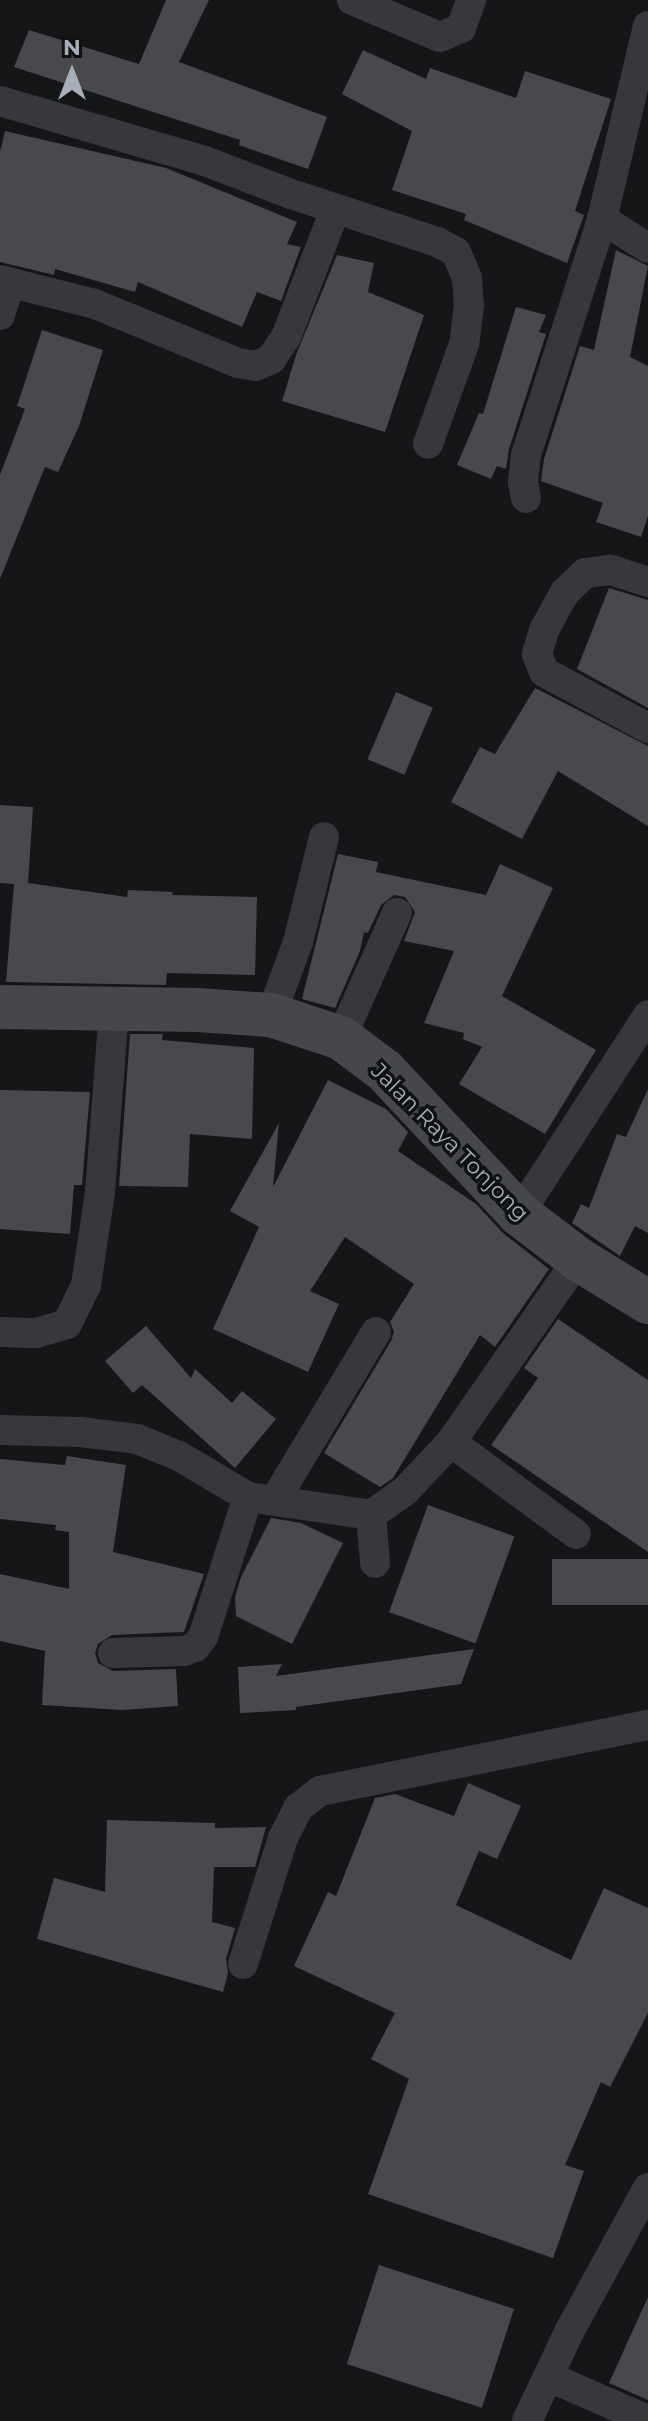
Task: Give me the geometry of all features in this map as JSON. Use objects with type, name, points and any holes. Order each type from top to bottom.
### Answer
[{"type":"main road","name":"Jalan Raya Tonjong","points":[[0,1007],[271,1015],[341,1038],[384,1070],[519,1214],[578,1259],[648,1302]]},
{"type":"street","points":[[352,0],[440,37],[461,28],[471,0]]},
{"type":"street","points":[[526,498],[523,482],[526,455],[602,219],[648,26]]},
{"type":"street","points":[[0,101],[205,161],[335,210],[437,242],[456,252],[463,261],[469,305],[464,344],[428,444]]},
{"type":"street","points":[[0,315],[5,281],[95,304],[238,363],[256,366],[271,359],[286,337],[335,210]]},
{"type":"street","points":[[602,219],[648,248]]},
{"type":"street","points":[[648,582],[610,570],[585,573],[565,592],[544,630],[537,654],[544,672],[648,728]]},
{"type":"street","points":[[271,1015],[298,942],[324,837]]},
{"type":"street","points":[[341,1038],[397,913]]},
{"type":"street","points":[[0,1332],[36,1333],[67,1324],[86,1285],[100,1192],[114,1008]]},
{"type":"street","points":[[519,1214],[648,1015]]},
{"type":"street","points":[[0,1430],[80,1432],[137,1439],[179,1456],[261,1498],[371,1515],[405,1491],[451,1442],[578,1259]]},
{"type":"street","points":[[113,1653],[184,1651],[195,1647],[203,1637],[261,1498],[376,1332]]},
{"type":"street","points":[[451,1442],[576,1534]]},
{"type":"street","points":[[371,1515],[375,1563]]},
{"type":"street","points":[[243,1964],[283,1838],[298,1808],[320,1791],[648,1725]]},
{"type":"street","points":[[527,2421],[569,2332],[648,2188]]},
{"type":"street","points":[[549,2377],[648,2420]]},
{"type":"building","points":[[166,0],[209,0],[179,62],[327,117],[308,169],[239,145],[240,140],[14,67],[29,30],[139,64]]},
{"type":"building","points":[[363,50],[426,79],[430,68],[516,98],[525,71],[611,99],[575,211],[584,215],[567,263],[464,220],[466,214],[392,190],[412,131],[342,94]]},
{"type":"building","points":[[5,131],[166,168],[297,222],[287,244],[301,247],[281,301],[257,292],[242,327],[138,282],[135,292],[55,269],[54,275],[0,262],[0,152]]},
{"type":"building","points":[[616,250],[648,266],[630,357],[648,366],[648,516],[641,537],[596,522],[603,503],[541,481],[544,459],[580,346],[594,350]]},
{"type":"building","points":[[337,255],[374,263],[368,292],[424,315],[385,432],[282,401],[296,355]]},
{"type":"building","points":[[516,307],[546,315],[539,332],[546,334],[509,449],[506,469],[497,466],[491,479],[457,465],[479,413],[483,414]]},
{"type":"building","points":[[42,330],[103,350],[79,426],[58,472],[45,467],[0,579],[0,475],[25,409],[17,406]]},
{"type":"building","points":[[609,588],[648,600],[648,708],[577,669]]},
{"type":"building","points":[[535,688],[648,746],[648,826],[558,771],[522,839],[451,802],[480,747],[495,754]]},
{"type":"building","points":[[396,692],[433,708],[404,775],[367,759]]},
{"type":"building","points":[[0,805],[33,807],[28,883],[127,897],[128,890],[173,892],[172,895],[257,897],[255,975],[167,973],[166,985],[6,982],[14,884],[0,883]]},
{"type":"building","points":[[338,854],[378,862],[376,872],[486,895],[500,864],[553,888],[502,996],[596,1050],[545,1134],[459,1084],[482,1047],[463,1039],[464,1033],[424,1023],[454,951],[404,941],[415,912],[405,897],[394,895],[381,905],[368,933],[364,932],[360,951],[335,1008],[302,999]]},
{"type":"building","points":[[130,1034],[163,1034],[162,1040],[254,1048],[252,1139],[190,1134],[188,1187],[119,1186]]},
{"type":"building","points":[[328,1080],[386,1109],[408,1132],[398,1151],[476,1204],[504,1234],[549,1269],[495,1347],[480,1335],[393,1478],[380,1487],[324,1453],[391,1341],[394,1332],[390,1322],[414,1284],[345,1237],[310,1291],[339,1304],[308,1372],[213,1329],[259,1227],[230,1211],[279,1123],[273,1187]]},
{"type":"building","points":[[648,1089],[648,1233],[635,1226],[620,1256],[572,1223],[581,1204],[589,1208],[617,1134],[626,1137]]},
{"type":"building","points":[[0,1090],[90,1092],[82,1185],[74,1185],[70,1234],[0,1229]]},
{"type":"building","points":[[558,1319],[648,1380],[648,1552],[491,1445],[538,1378],[524,1368]]},
{"type":"building","points":[[146,1326],[191,1378],[195,1369],[232,1403],[242,1391],[276,1419],[235,1468],[142,1385],[133,1393],[105,1361]]},
{"type":"building","points":[[67,1456],[126,1465],[113,1552],[204,1574],[184,1632],[112,1635],[98,1644],[95,1653],[98,1663],[113,1671],[176,1669],[178,1706],[122,1710],[42,1705],[45,1651],[0,1641],[0,1574],[69,1589],[69,1532],[55,1530],[56,1525],[0,1519],[0,1459],[65,1465]]},
{"type":"building","points":[[428,1505],[514,1536],[475,1644],[389,1612]]},
{"type":"building","points":[[271,1518],[301,1523],[343,1543],[292,1644],[236,1616],[235,1597],[241,1577]]},
{"type":"building","points":[[552,1559],[648,1559],[648,1605],[552,1605]]},
{"type":"building","points":[[474,1649],[461,1684],[296,1707],[296,1710],[240,1713],[238,1667],[282,1664],[276,1676]]},
{"type":"building","points":[[468,1783],[521,1806],[497,1859],[479,1851],[456,1905],[571,1960],[604,1888],[648,1908],[648,2013],[610,2087],[601,2082],[565,2165],[584,2171],[553,2258],[368,2194],[409,2079],[371,2059],[395,2013],[294,1966],[328,1892],[336,1896],[375,1798],[395,1794],[454,1816]]},
{"type":"building","points":[[107,1820],[215,1823],[215,1828],[266,1827],[255,1867],[214,1867],[212,1922],[235,1928],[226,1959],[228,1973],[223,1992],[37,1939],[54,1878],[105,1892]]},
{"type":"building","points":[[379,2265],[514,2309],[482,2408],[347,2364]]},
{"type":"building","points":[[648,2297],[648,2400],[609,2383]]}]
